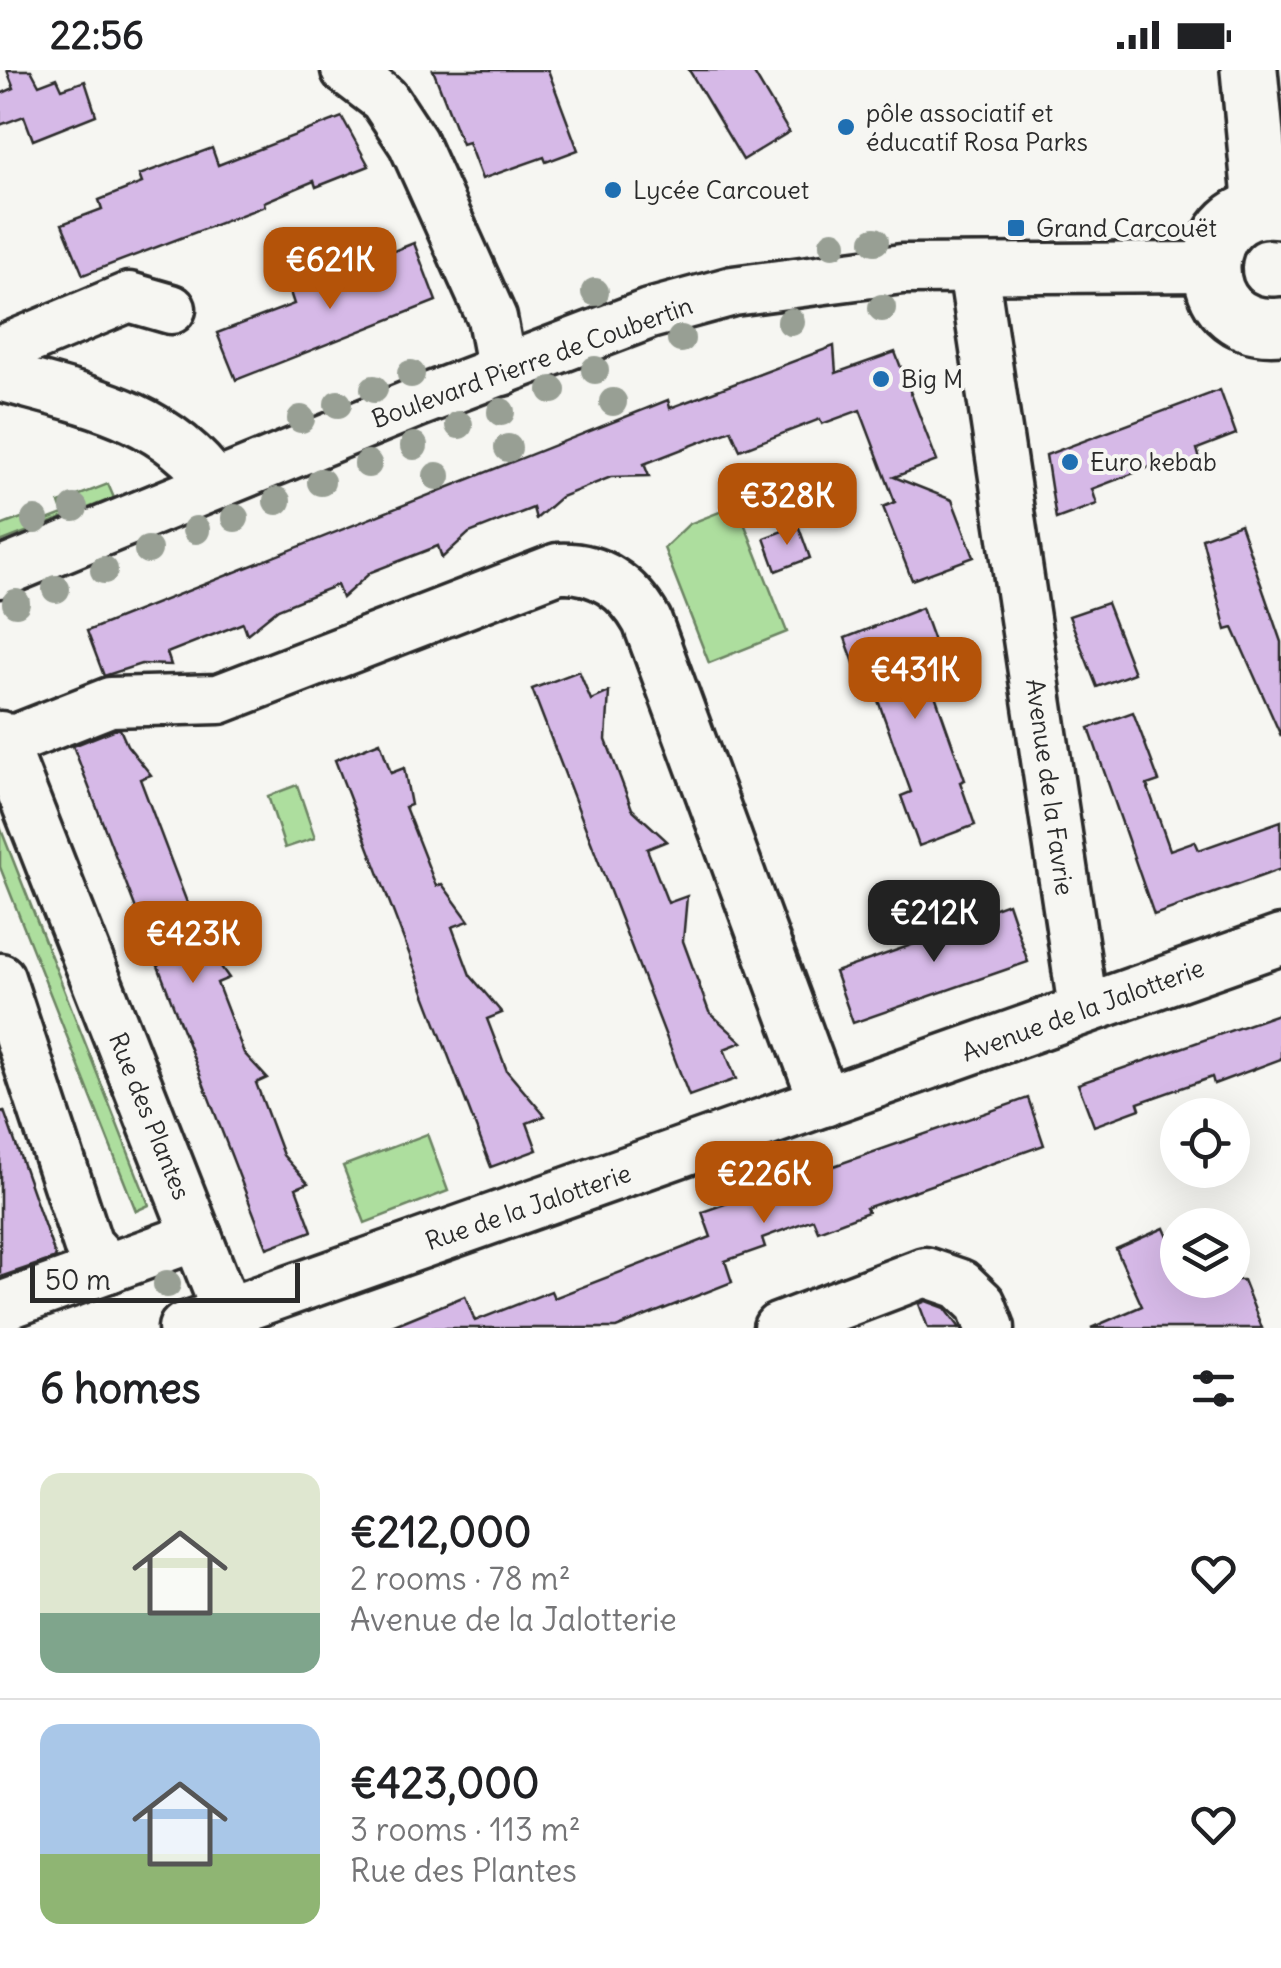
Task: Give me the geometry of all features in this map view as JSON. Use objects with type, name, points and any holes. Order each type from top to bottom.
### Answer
[{"type":"main road","points":[[1249,70],[1272,209],[1242,215],[1226,228],[1215,246],[1210,266],[1216,292],[1232,314],[1256,326],[1281,326]]},
{"type":"street","points":[[346,70],[384,99],[412,143],[492,318],[502,371]]},
{"type":"street","name":"Boulevard Pierre de Coubertin","points":[[0,574],[216,484],[649,314],[733,291],[902,269],[1210,266]]},
{"type":"street","name":"Avenue de la Favrie","points":[[973,269],[1082,1008]]},
{"type":"street","points":[[0,351],[129,297],[171,309]]},
{"type":"street","points":[[0,376],[134,415],[197,458],[216,484]]},
{"type":"street","points":[[2,740],[110,702],[220,699],[558,568],[587,570],[608,578],[636,601],[647,621],[824,1102]]},
{"type":"street","name":"Rue des Plantes","points":[[2,740],[230,1320]]},
{"type":"street","name":"Avenue de la Jalotterie","points":[[886,1081],[1281,940]]},
{"type":"street","points":[[0,978],[88,1245],[109,1268]]},
{"type":"street","name":"Rue de la Jalotterie","points":[[183,1328],[230,1320],[886,1081]]},
{"type":"street","points":[[0,1307],[197,1236]]},
{"type":"street","points":[[778,1328],[925,1272],[960,1284],[981,1304],[990,1328]]},
{"type":"green space","points":[[108,484],[114,498],[0,542],[0,526],[37,512],[42,522],[63,514],[59,503]]},
{"type":"green space","points":[[737,505],[787,632],[709,663],[664,548],[689,524]]},
{"type":"green space","points":[[297,785],[315,838],[285,848],[268,796]]},
{"type":"green space","points":[[0,827],[149,1205],[136,1211],[0,867]]},
{"type":"green space","points":[[427,1134],[448,1191],[365,1223],[343,1166]]},
{"type":"building","points":[[7,70],[31,70],[39,85],[57,78],[62,89],[85,81],[96,115],[33,140],[24,116],[0,125],[0,94],[14,88]]},
{"type":"building","points":[[433,70],[548,70],[578,150],[546,162],[544,157],[482,179],[468,142],[462,144]]},
{"type":"building","points":[[689,70],[752,70],[789,132],[743,160]]},
{"type":"building","points":[[342,117],[369,166],[316,187],[314,181],[264,202],[265,206],[83,275],[62,224],[102,209],[99,200],[142,183],[139,175],[212,148],[218,165]]},
{"type":"building","points":[[414,243],[436,301],[236,380],[217,333],[294,304],[290,292]]},
{"type":"building","points":[[834,346],[836,373],[895,352],[937,461],[894,477],[952,500],[974,557],[912,580],[883,507],[895,502],[860,410],[822,424],[820,419],[740,450],[731,430],[644,464],[649,476],[611,477],[561,497],[536,519],[533,508],[469,533],[442,558],[438,546],[371,572],[342,598],[337,585],[278,609],[247,634],[243,623],[167,653],[171,665],[141,664],[104,676],[87,631],[668,400],[670,408]]},
{"type":"building","points":[[1220,390],[1236,434],[1197,449],[1201,463],[1173,474],[1168,460],[1092,489],[1097,504],[1056,519],[1046,455]]},
{"type":"building","points":[[1240,524],[1281,642],[1281,736],[1233,628],[1226,630],[1202,538]]},
{"type":"building","points":[[798,525],[810,558],[776,571],[764,538]]},
{"type":"building","points":[[1107,603],[1134,673],[1097,687],[1069,616]]},
{"type":"building","points":[[922,608],[939,655],[923,661],[965,780],[960,782],[975,825],[919,846],[901,796],[911,792],[871,681],[862,685],[845,638]]},
{"type":"building","points":[[579,671],[591,700],[609,692],[606,740],[632,809],[667,841],[647,849],[668,903],[687,896],[683,941],[709,1012],[742,1042],[724,1049],[736,1079],[689,1096],[532,689]]},
{"type":"building","points":[[1133,712],[1159,781],[1147,785],[1170,850],[1195,841],[1199,850],[1281,821],[1281,869],[1154,915],[1089,728]]},
{"type":"building","points":[[120,729],[127,745],[151,775],[140,779],[200,937],[229,978],[217,983],[244,1053],[267,1078],[256,1083],[283,1155],[308,1183],[296,1188],[312,1231],[267,1248],[73,746]]},
{"type":"building","points":[[380,742],[391,773],[404,768],[411,805],[405,807],[436,886],[442,884],[469,921],[452,927],[470,975],[502,1013],[487,1019],[507,1071],[545,1116],[527,1123],[537,1150],[491,1167],[335,760]]},
{"type":"building","points":[[1008,903],[1028,962],[853,1023],[835,972],[965,926],[962,920]]},
{"type":"building","points":[[1281,1013],[1281,1059],[1214,1084],[1212,1077],[1138,1103],[1140,1109],[1094,1126],[1078,1084]]},
{"type":"building","points":[[1028,1098],[1044,1145],[866,1208],[868,1212],[818,1231],[813,1219],[762,1238],[765,1247],[725,1261],[732,1282],[616,1328],[387,1328],[465,1296],[475,1321],[551,1291],[554,1298],[711,1237],[702,1212]]},
{"type":"building","points":[[4,1111],[56,1258],[0,1277],[0,1112]]},
{"type":"building","points":[[1160,1230],[1160,1298],[1250,1298],[1262,1328],[1091,1328],[1142,1306],[1116,1249]]},
{"type":"building","points":[[926,1301],[945,1308],[960,1328],[928,1328],[919,1304]]},
{"type":"place","name":"pôle associatif et éducatif Rosa Parks","points":[[846,127]]},
{"type":"place","name":"Lycée Carcouet","points":[[613,190]]},
{"type":"place","name":"Grand Carcouët","points":[[1016,228]]},
{"type":"place","name":"Big M","points":[[881,379]]},
{"type":"place","name":"Euro kebab","points":[[1070,462]]}]
